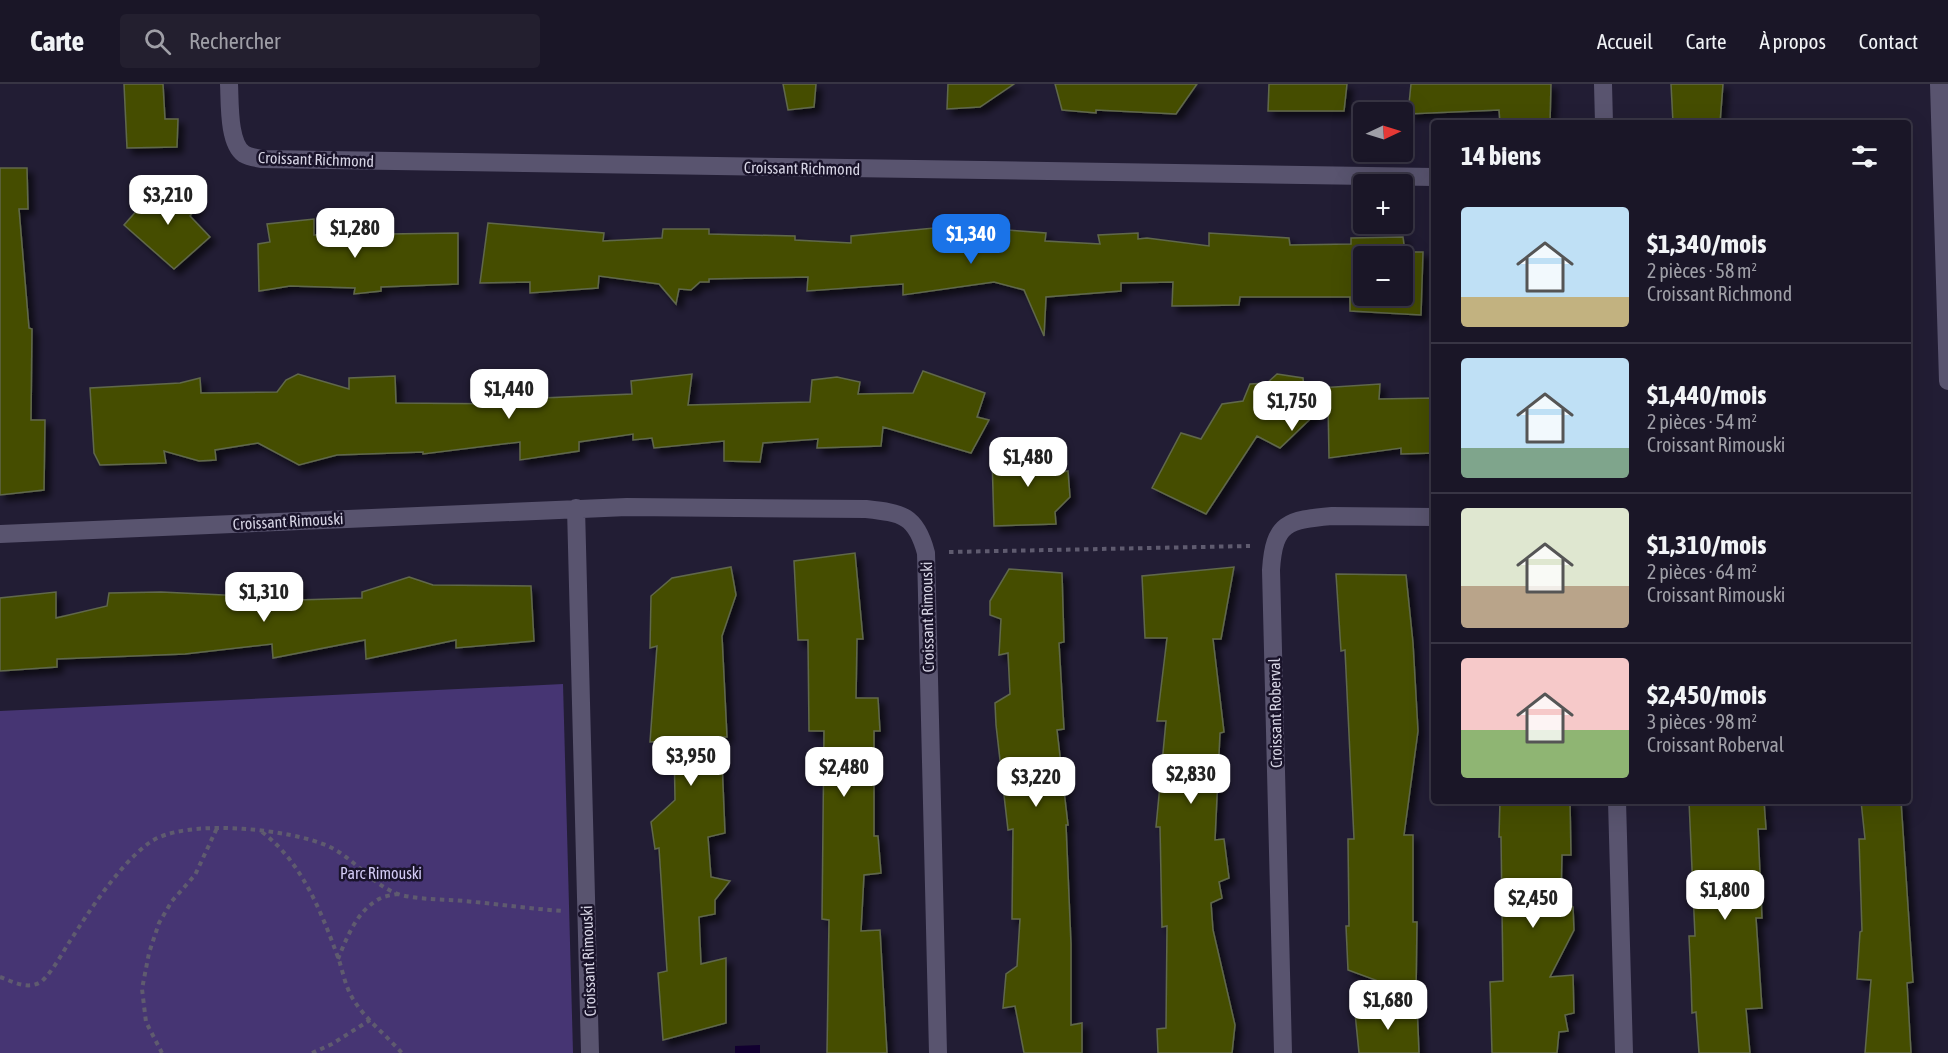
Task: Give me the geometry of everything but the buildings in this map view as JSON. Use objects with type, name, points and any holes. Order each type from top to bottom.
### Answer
[{"type":"street","name":"Croissant Richmond","points":[[229,84],[231,118],[236,144],[242,153],[262,159],[1431,177]]},
{"type":"street","points":[[1603,84],[1604,120]]},
{"type":"street","points":[[1939,84],[1948,381]]},
{"type":"street","name":"Croissant Rimouski","points":[[0,534],[576,508],[866,509],[901,515],[916,526],[926,553],[938,1053]]},
{"type":"street","name":"Croissant Rimouski","points":[[576,508],[590,1053]]},
{"type":"street","name":"Croissant Roberval","points":[[1283,1053],[1271,570],[1274,546],[1279,532],[1289,524],[1316,518],[1332,516],[1431,517]]},
{"type":"street","points":[[1617,804],[1624,1053]]},
{"type":"path","points":[[941,552],[1251,546]]},
{"type":"path","points":[[0,976],[25,986],[33,986],[41,982],[124,866],[150,842],[169,833],[192,828],[260,831],[308,839],[330,847],[381,884],[399,894],[426,899],[570,912]]},
{"type":"path","points":[[162,1053],[146,1022],[142,989],[149,952],[159,923],[172,901],[195,875],[218,828]]},
{"type":"path","points":[[260,831],[280,848],[299,872],[324,922],[352,997],[370,1020],[402,1053]]},
{"type":"path","points":[[338,958],[353,925],[365,909],[380,898],[399,894]]},
{"type":"path","points":[[312,1053],[332,1044],[370,1020]]},
{"type":"green space","name":"Parc Rimouski","points":[[563,684],[573,1053],[0,1053],[0,711]]},
{"type":"shaded area","points":[[760,1045],[760,1053],[735,1053],[735,1046]]}]
